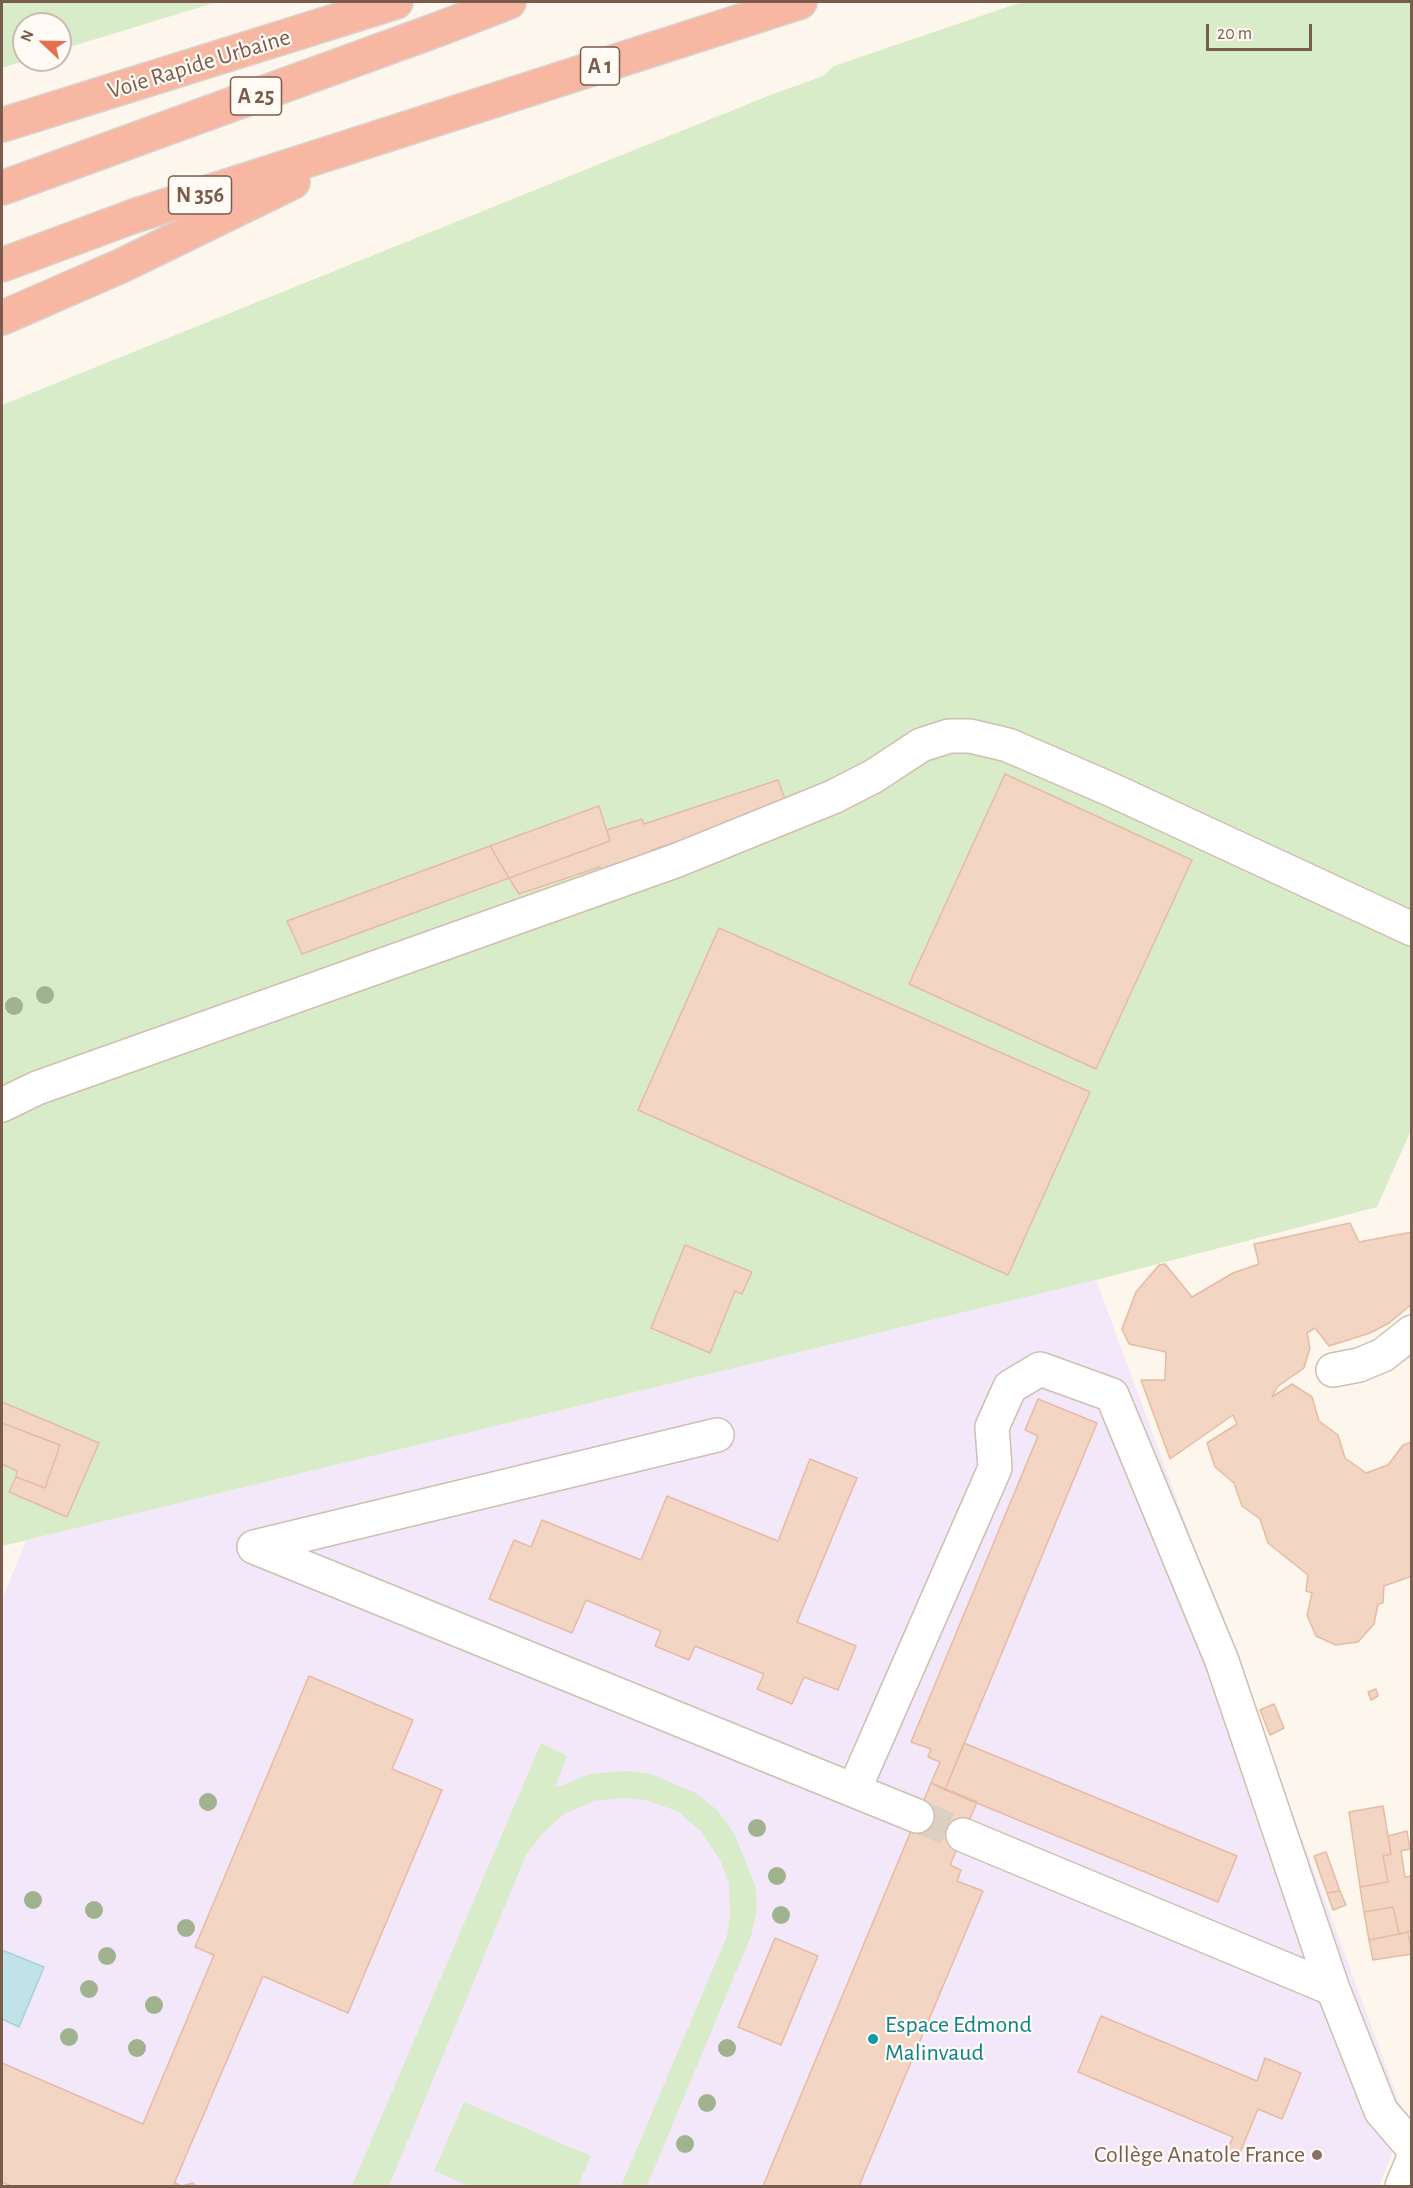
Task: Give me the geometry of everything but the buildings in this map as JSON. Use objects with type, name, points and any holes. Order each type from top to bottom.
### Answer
[{"type":"highway","name":"Voie Rapide Urbaine","points":[[2,125],[396,2]]},
{"type":"highway","name":"A 25","points":[[2,188],[509,2]]},
{"type":"highway","name":"A 1","points":[[400,130],[800,2]]},
{"type":"highway","name":"N 356","points":[[2,265],[134,216],[400,130]]},
{"type":"highway","points":[[2,318],[123,265],[400,130]]},
{"type":"street","points":[[2,1105],[48,1084],[675,861],[834,797],[874,776],[921,745],[950,736],[970,736],[1008,745],[1121,794],[1412,929]]},
{"type":"street","points":[[1333,1370],[1359,1365],[1383,1355],[1412,1332]]},
{"type":"street","points":[[854,1790],[994,1468],[992,1427],[1010,1387],[1040,1369],[1112,1395],[1222,1661],[1333,1989],[1381,2111],[1412,2147]]},
{"type":"street","points":[[717,1435],[255,1548],[917,1816]]},
{"type":"street","points":[[963,1835],[1333,1989]]},
{"type":"street","points":[[1402,2187],[1412,2162]]},
{"type":"shaded area","points":[[1096,1280],[1406,2120],[1379,2186],[2,2186],[2,1600],[26,1540]]},
{"type":"green space","points":[[2,2],[217,2],[72,46],[72,12],[12,12],[12,65],[2,68]]},
{"type":"green space","points":[[1022,2],[1411,2],[1412,1128],[1377,1207],[1096,1280],[2,1546],[2,405],[773,94],[823,76],[834,66]]},
{"type":"green space","points":[[541,1743],[567,1756],[555,1788],[589,1774],[626,1771],[651,1774],[696,1793],[717,1810],[735,1835],[756,1888],[757,1909],[751,1936],[647,2186],[621,2186],[727,1936],[730,1916],[729,1883],[720,1860],[701,1831],[677,1811],[645,1800],[624,1798],[594,1801],[564,1814],[543,1833],[526,1855],[389,2186],[352,2186]]},
{"type":"green space","points":[[464,2102],[591,2156],[578,2186],[469,2186],[434,2171]]},
{"type":"water","points":[[2,1950],[44,1967],[19,2027],[2,2019]]},
{"type":"tunnel","points":[[917,1816],[963,1835]]},
{"type":"place","name":"Espace Edmond Malinvaud","points":[[873,2039]]},
{"type":"place","name":"Collège Anatole France","points":[[1317,2155]]}]
